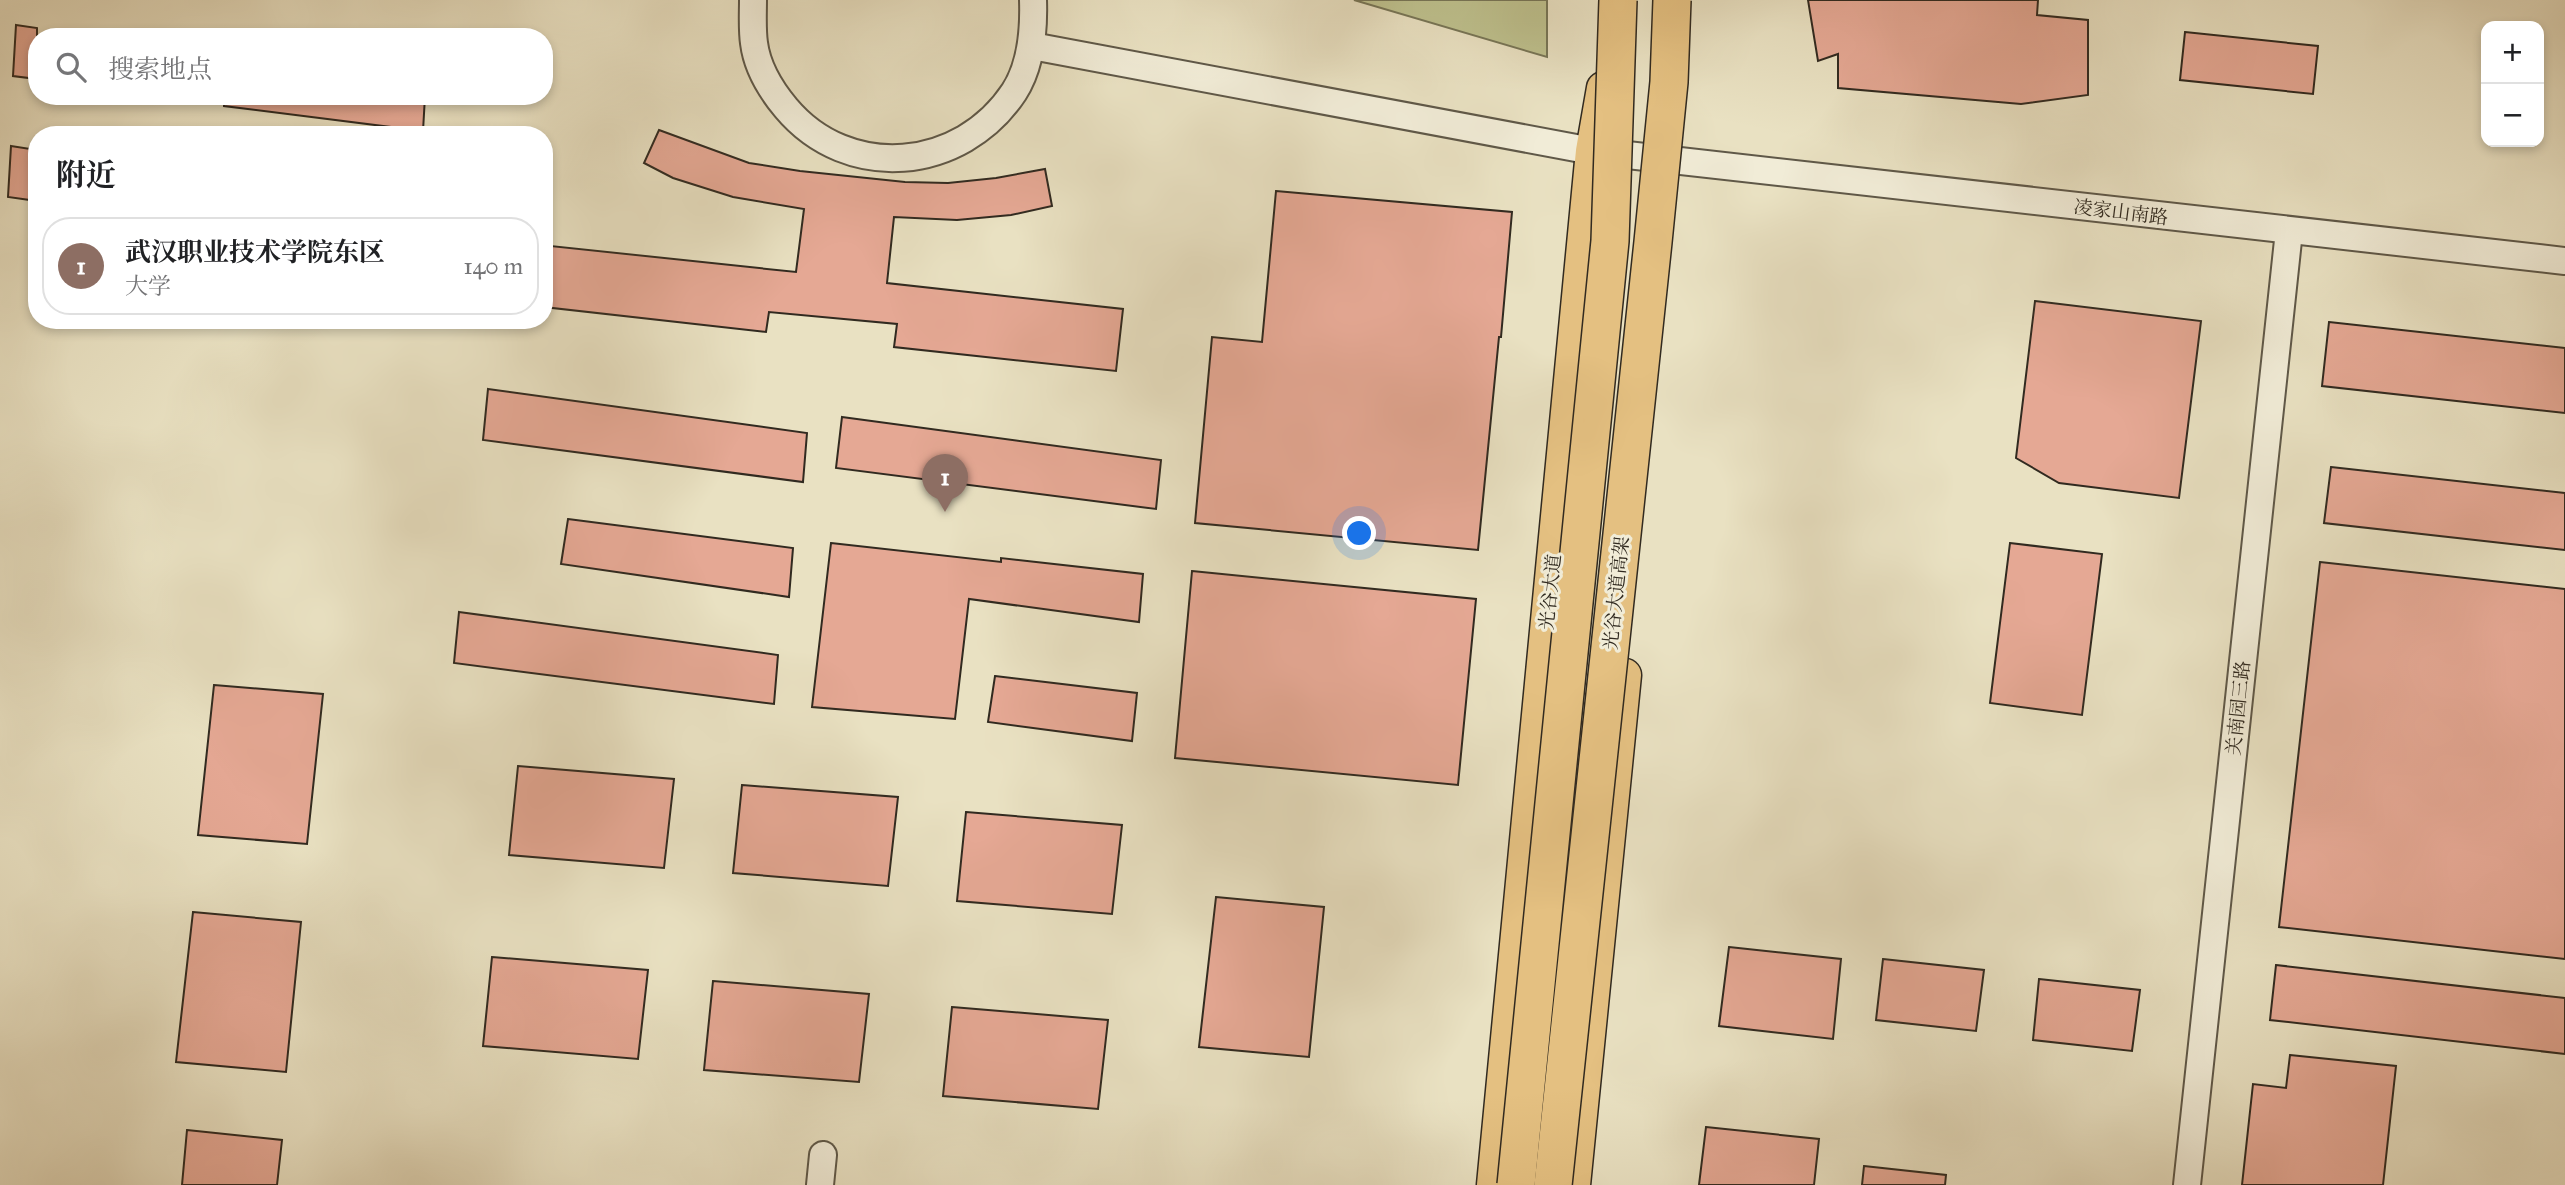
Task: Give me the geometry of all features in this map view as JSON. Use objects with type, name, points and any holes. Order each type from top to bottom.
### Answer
[{"type":"highway","name":"光谷大道高架","points":[[1516,1185],[1610,241],[1615,0]]},
{"type":"highway","name":"光谷大道高架","points":[[1552,1185],[1669,82],[1672,0]]},
{"type":"main road","name":"光谷大道","points":[[1493,1185],[1592,151],[1615,0]]},
{"type":"main road","points":[[1574,1185],[1685,84],[1688,0]]},
{"type":"street","points":[[753,0],[754,44],[771,89],[802,126],[844,151],[892,159],[940,152],[982,128],[1014,91],[1032,46],[1033,0]]},
{"type":"street","name":"凌家山南路","points":[[1032,46],[1592,151],[2565,261]]},
{"type":"street","name":"关南园三路","points":[[2187,1185],[2289,231]]},
{"type":"street","points":[[820,1185],[822,1155]]},
{"type":"green space","points":[[1354,0],[1547,0],[1547,57]]},
{"type":"building","points":[[1808,0],[2038,0],[2037,15],[2088,20],[2088,95],[2021,104],[1838,88],[1838,54],[1818,61]]},
{"type":"building","points":[[16,25],[37,28],[28,28],[28,78],[13,76]]},
{"type":"building","points":[[2185,32],[2318,46],[2313,94],[2180,80]]},
{"type":"building","points":[[424,105],[423,126],[383,126],[224,106]]},
{"type":"building","points":[[659,130],[749,163],[905,182],[948,183],[1045,169],[1052,206],[1011,215],[957,220],[894,217],[887,283],[1123,309],[1116,371],[894,347],[897,324],[769,312],[766,332],[553,308],[553,246],[796,272],[804,209],[733,197],[673,178],[644,163]]},
{"type":"building","points":[[11,146],[28,149],[28,200],[8,197]]},
{"type":"building","points":[[1276,191],[1512,212],[1478,550],[1195,523],[1212,337],[1262,342]]},
{"type":"building","points":[[2035,301],[2201,321],[2179,498],[2059,483],[2016,458]]},
{"type":"building","points":[[2329,322],[2565,348],[2565,413],[2322,386]]},
{"type":"building","points":[[488,389],[807,433],[803,482],[483,440]]},
{"type":"building","points":[[842,417],[1161,460],[1156,509],[836,468]]},
{"type":"building","points":[[2331,467],[2565,493],[2565,550],[2324,523]]},
{"type":"building","points":[[568,519],[793,548],[789,597],[561,564]]},
{"type":"building","points":[[831,543],[1143,574],[1139,622],[969,599],[955,719],[812,707]]},
{"type":"building","points":[[2010,543],[2102,554],[2082,715],[1990,703]]},
{"type":"building","points":[[2320,562],[2565,589],[2565,959],[2279,927]]},
{"type":"building","points":[[1192,571],[1476,599],[1458,785],[1175,758]]},
{"type":"building","points":[[459,612],[778,655],[774,704],[454,663]]},
{"type":"building","points":[[995,676],[1137,693],[1132,741],[988,722]]},
{"type":"building","points":[[214,685],[323,694],[307,844],[198,835]]},
{"type":"building","points":[[518,766],[674,779],[664,868],[509,855]]},
{"type":"building","points":[[742,785],[898,797],[888,886],[733,873]]},
{"type":"building","points":[[966,812],[1122,825],[1112,914],[957,901]]},
{"type":"building","points":[[1216,897],[1324,907],[1309,1057],[1199,1047]]},
{"type":"building","points":[[193,912],[301,922],[286,1072],[176,1062]]},
{"type":"building","points":[[1729,947],[1841,959],[1833,1039],[1719,1026]]},
{"type":"building","points":[[492,957],[648,970],[638,1059],[483,1046]]},
{"type":"building","points":[[1883,959],[1984,970],[1976,1031],[1876,1020]]},
{"type":"building","points":[[2276,965],[2565,998],[2565,1054],[2270,1020]]},
{"type":"building","points":[[2039,979],[2140,990],[2132,1051],[2033,1040]]},
{"type":"building","points":[[713,981],[869,994],[859,1082],[704,1070]]},
{"type":"building","points":[[952,1007],[1108,1020],[1098,1109],[943,1096]]},
{"type":"building","points":[[2290,1055],[2396,1066],[2383,1185],[2242,1185],[2253,1084],[2286,1088]]},
{"type":"building","points":[[1706,1127],[1819,1139],[1814,1185],[1699,1185]]},
{"type":"building","points":[[187,1130],[282,1140],[277,1185],[182,1185]]},
{"type":"building","points":[[1864,1166],[1946,1175],[1945,1185],[1862,1185]]},
{"type":"place","name":"武汉职业技术学院东区","points":[[945,512]]}]
